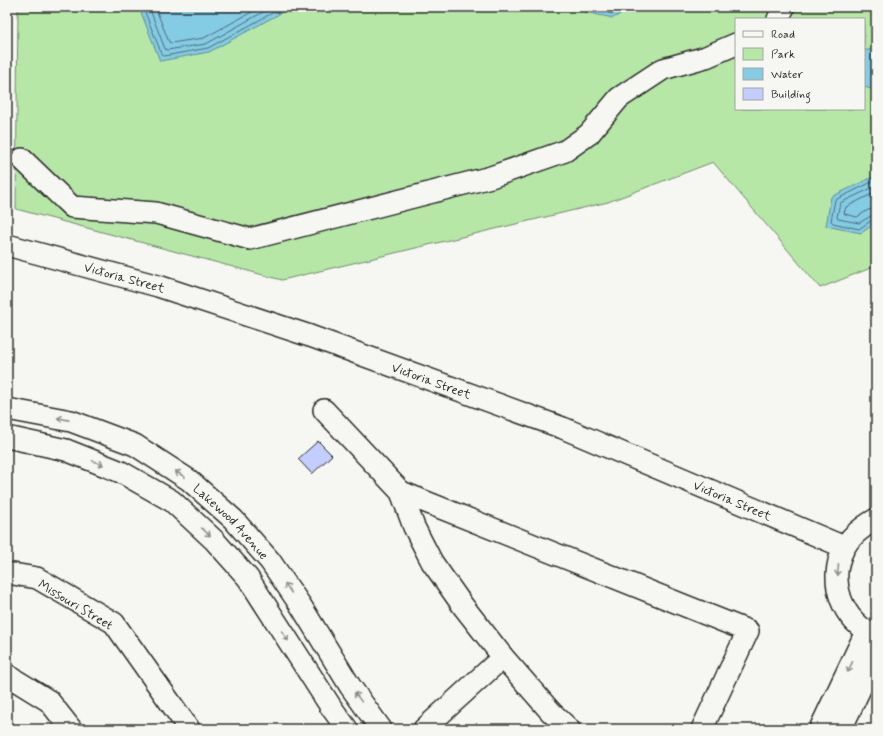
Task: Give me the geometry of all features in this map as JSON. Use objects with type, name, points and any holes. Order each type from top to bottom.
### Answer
[{"type":"street","points":[[778,18],[784,7]]},
{"type":"street","points":[[22,159],[72,207],[156,213],[250,239],[492,177],[565,151],[589,134],[619,98],[663,69],[706,57],[735,44]]},
{"type":"street","name":"Victoria Street","points":[[7,246],[158,286],[317,338],[563,428],[844,547]]},
{"type":"street","name":"Lakewood Avenue","points":[[7,408],[71,421],[135,445],[189,480],[233,519],[270,560],[301,606],[350,686],[381,729]]},
{"type":"street","points":[[324,410],[401,492],[414,527],[432,562],[463,606],[503,657],[551,712],[569,729]]},
{"type":"street","name":"Lakewood Avenue","points":[[7,437],[66,450],[121,472],[172,501],[214,540],[248,578],[331,707],[347,729]]},
{"type":"street","points":[[401,492],[748,631],[702,729]]},
{"type":"street","points":[[820,729],[871,634],[852,619],[842,603],[837,584],[838,565],[844,547],[858,531],[876,519]]},
{"type":"street","name":"Missouri Street","points":[[7,573],[37,578],[114,623],[189,729]]},
{"type":"street","points":[[841,729],[876,655]]},
{"type":"street","points":[[424,729],[503,657]]},
{"type":"street","points":[[7,675],[50,701],[71,729]]},
{"type":"green space","points":[[18,7],[876,7],[876,266],[820,288],[713,162],[608,202],[282,280],[16,209]]},
{"type":"water","points":[[139,7],[281,7],[281,13],[209,52],[160,61]]},
{"type":"water","points":[[582,7],[634,7],[613,18],[585,12]]},
{"type":"water","points":[[865,50],[876,50],[876,92],[875,90],[865,87]]},
{"type":"water","points":[[876,172],[876,223],[861,233],[826,226],[831,197],[873,177]]},
{"type":"building","points":[[318,441],[332,455],[312,474],[298,459]]}]
